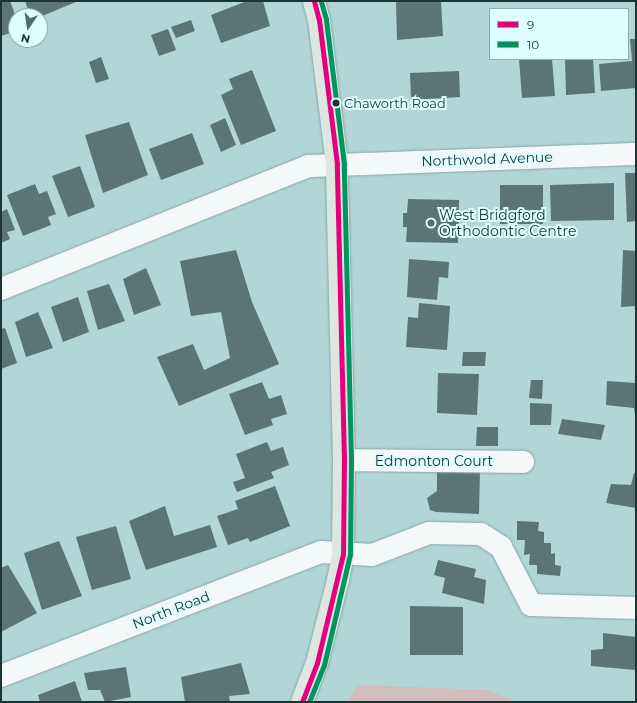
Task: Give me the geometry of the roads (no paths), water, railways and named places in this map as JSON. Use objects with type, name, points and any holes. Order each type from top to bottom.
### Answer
[{"type":"main road","points":[[302,702],[330,620],[343,554],[344,460],[337,164],[319,20],[314,1]]},
{"type":"street","name":"Northwold Avenue","points":[[337,164],[636,154]]},
{"type":"street","points":[[1,289],[308,166],[337,164]]},
{"type":"street","name":"Edmonton Court","points":[[344,460],[523,462]]},
{"type":"street","name":"North Road","points":[[1,676],[321,552],[372,555],[429,533],[481,534],[501,547],[531,605],[636,608]]},
{"type":"place","name":"Chaworth Road","points":[[336,103]]},
{"type":"place","name":"West Bridgford Orthodontic Centre","points":[[431,223]]}]
